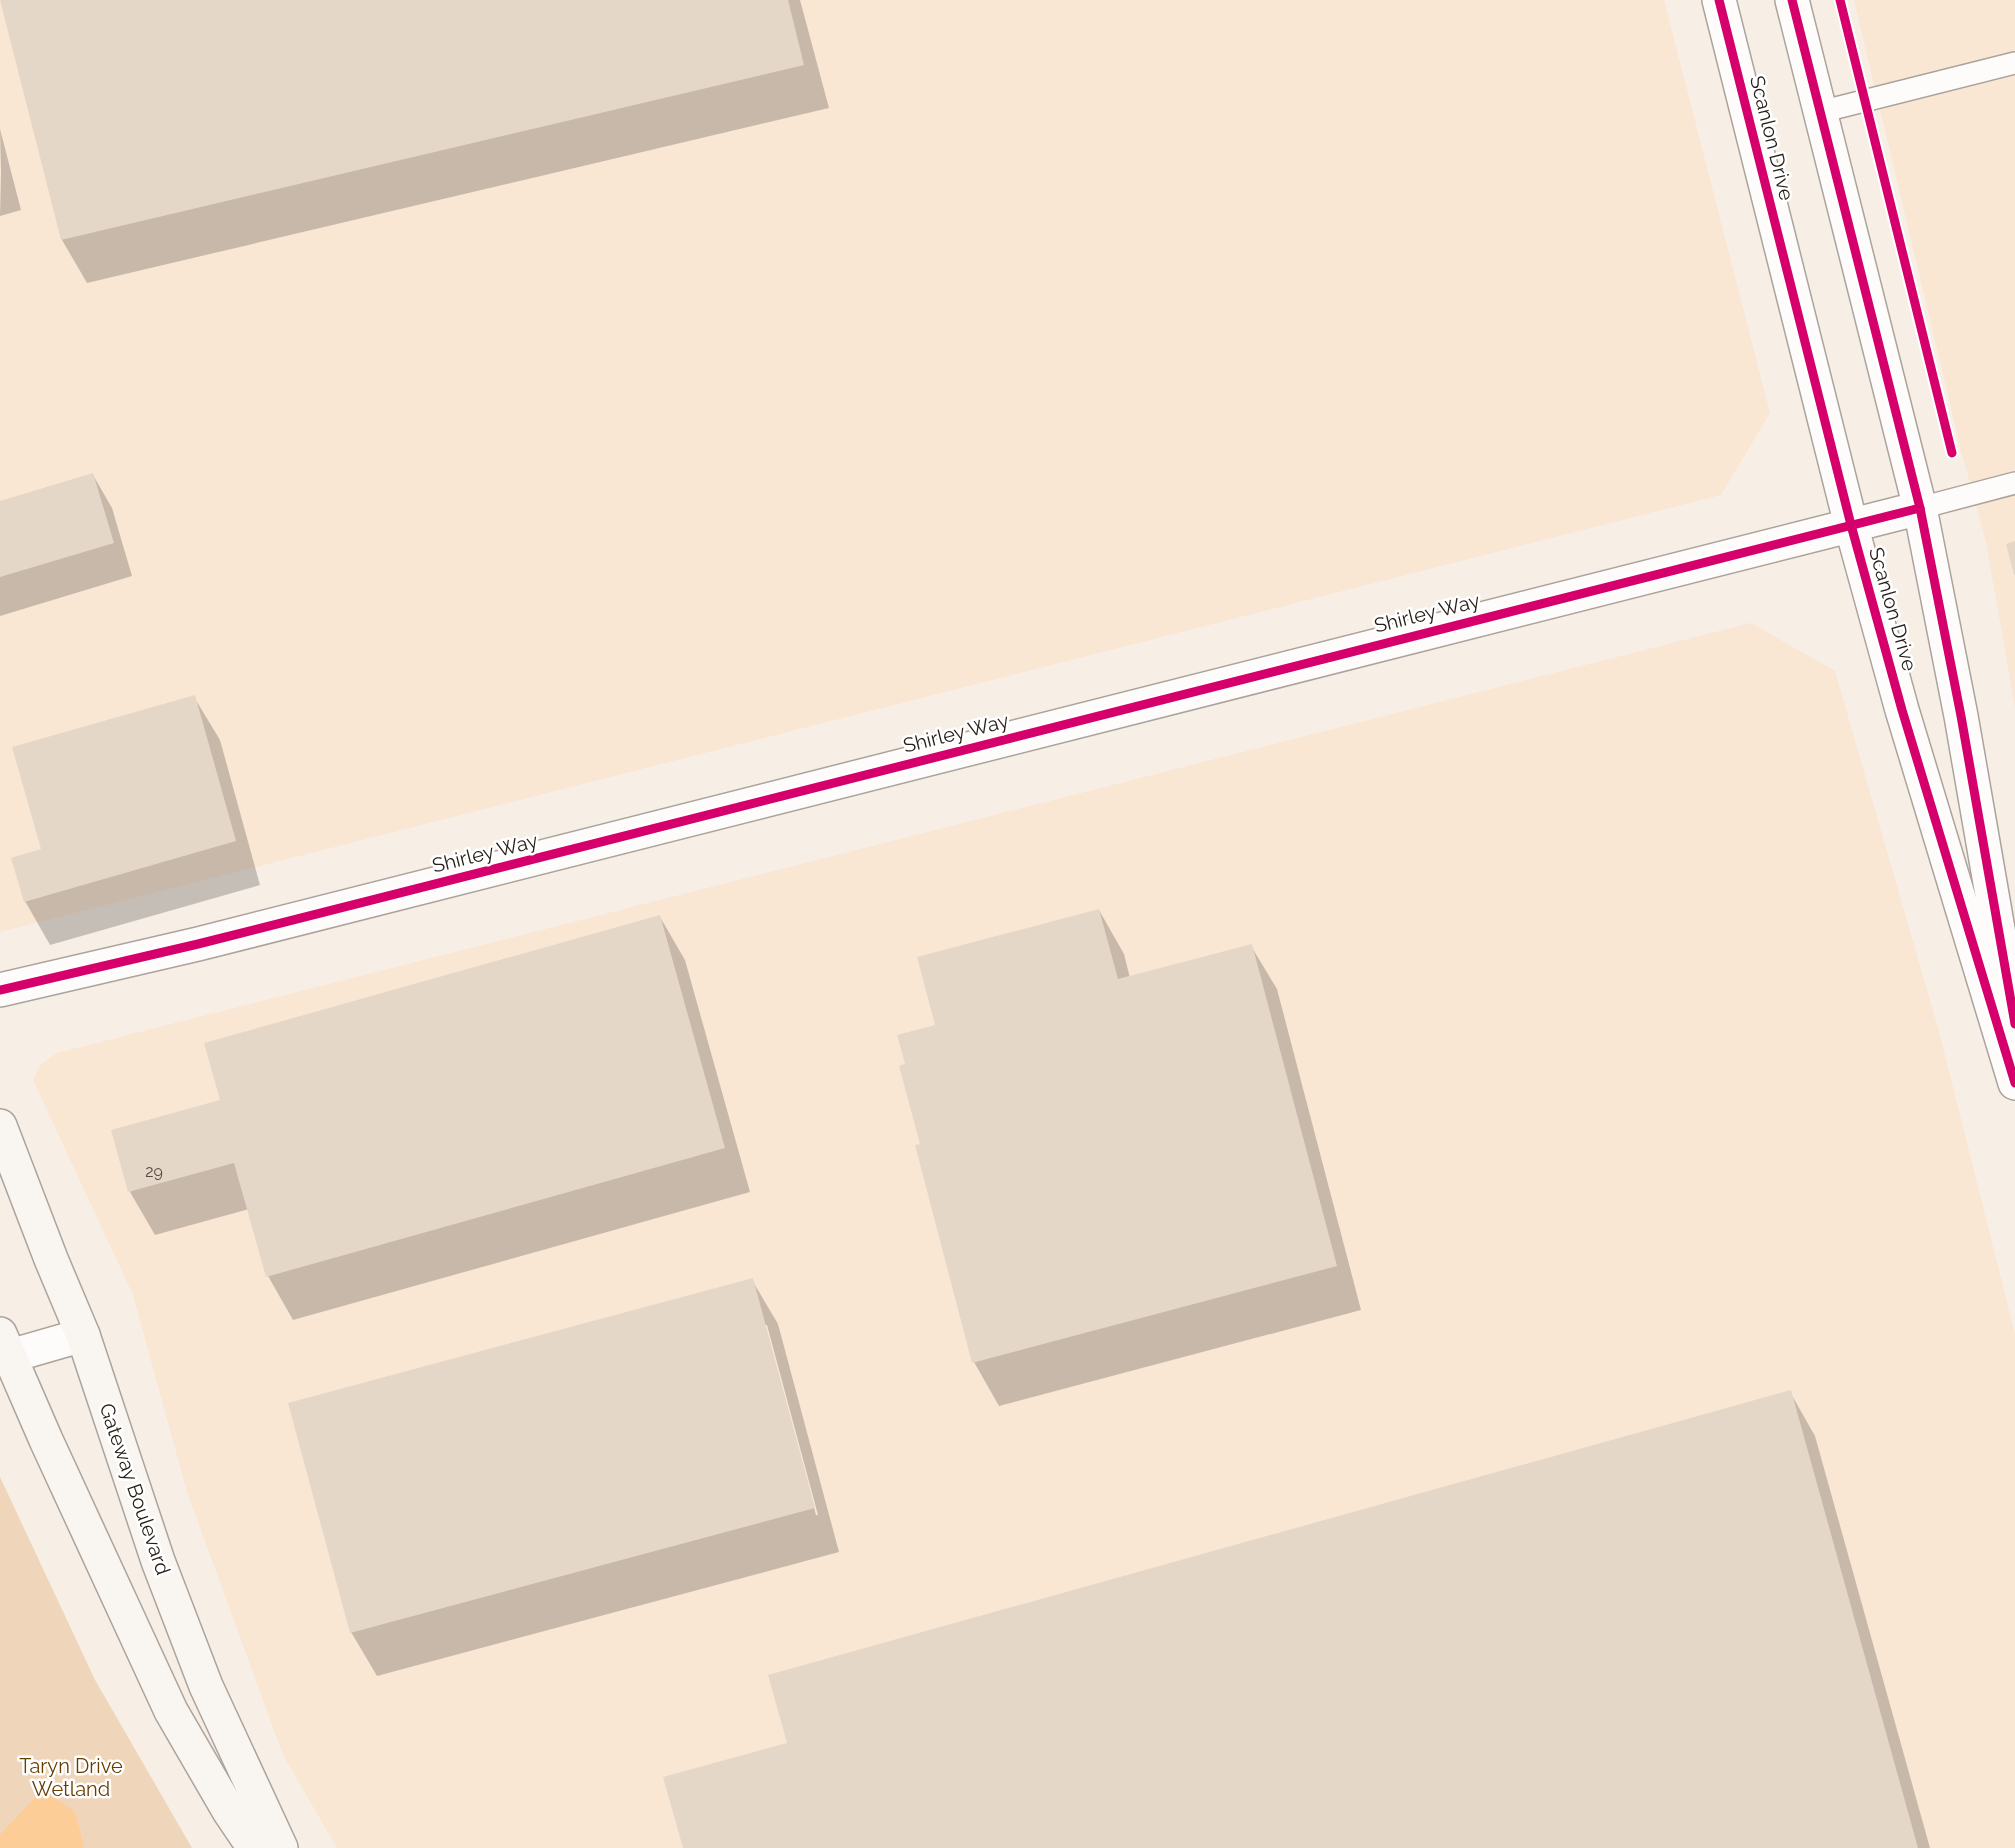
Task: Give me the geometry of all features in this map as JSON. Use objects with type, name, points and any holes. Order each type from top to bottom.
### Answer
[{"type":"street","name":"Scanlon Drive","points":[[1719,0],[1851,525],[1902,710],[2015,1083]]},
{"type":"street","name":"Scanlon Drive","points":[[1792,0],[1920,508],[1961,716],[2015,1024]]},
{"type":"street","name":"Shirley Way","points":[[0,990],[198,944],[1920,508]]},
{"type":"street","name":"Gateway Boulevard","points":[[0,1126],[83,1335],[158,1561],[206,1686],[281,1848]]},
{"type":"street","points":[[83,1335],[3,1350],[171,1711],[229,1811],[254,1848]]},
{"type":"lane","points":[[1820,112],[2015,63]]},
{"type":"lane","points":[[1920,508],[2015,483]]},
{"type":"shaded area","points":[[0,0],[1664,0],[1770,413],[1721,495],[0,932]]},
{"type":"shaded area","points":[[1854,0],[2015,0],[2015,708],[1986,542],[1961,450]]},
{"type":"shaded area","points":[[1751,623],[1835,671],[1940,1035],[2015,1334],[2015,1848],[337,1848],[283,1755],[187,1492],[133,1295],[33,1080],[40,1065],[57,1053]]},
{"type":"shaded area","points":[[43,1789],[75,1812],[84,1848],[0,1848],[0,1835]]},
{"type":"green space","name":"Taryn Drive Wetland","points":[[0,1477],[95,1680],[192,1848],[0,1848]]},
{"type":"building","points":[[0,0],[788,0],[804,65],[61,240]]},
{"type":"building","points":[[93,473],[114,543],[0,577],[0,501]]},
{"type":"building","points":[[2015,541],[2015,575],[2014,575],[2006,544]]},
{"type":"building","points":[[195,695],[236,841],[24,902],[11,858],[41,849],[12,747]]},
{"type":"building","points":[[1099,909],[1118,979],[1252,944],[1337,1266],[972,1363],[915,1145],[920,1144],[899,1066],[905,1064],[897,1035],[935,1025],[917,957]]},
{"type":"building","points":[[660,915],[725,1148],[266,1277],[234,1163],[128,1192],[111,1130],[220,1100],[204,1043]]},
{"type":"building","points":[[753,1278],[815,1508],[350,1633],[288,1403]]},
{"type":"building","points":[[1791,1390],[1918,1848],[683,1848],[663,1777],[787,1743],[768,1675]]},
{"type":"cycle path","points":[[1719,0],[1851,525],[1902,710],[2015,1083]]},
{"type":"cycle path","points":[[1792,0],[1920,508],[1961,716],[2015,1024]]},
{"type":"cycle path","points":[[1840,0],[1952,453]]},
{"type":"cycle path","points":[[0,990],[198,944],[1920,508]]}]
